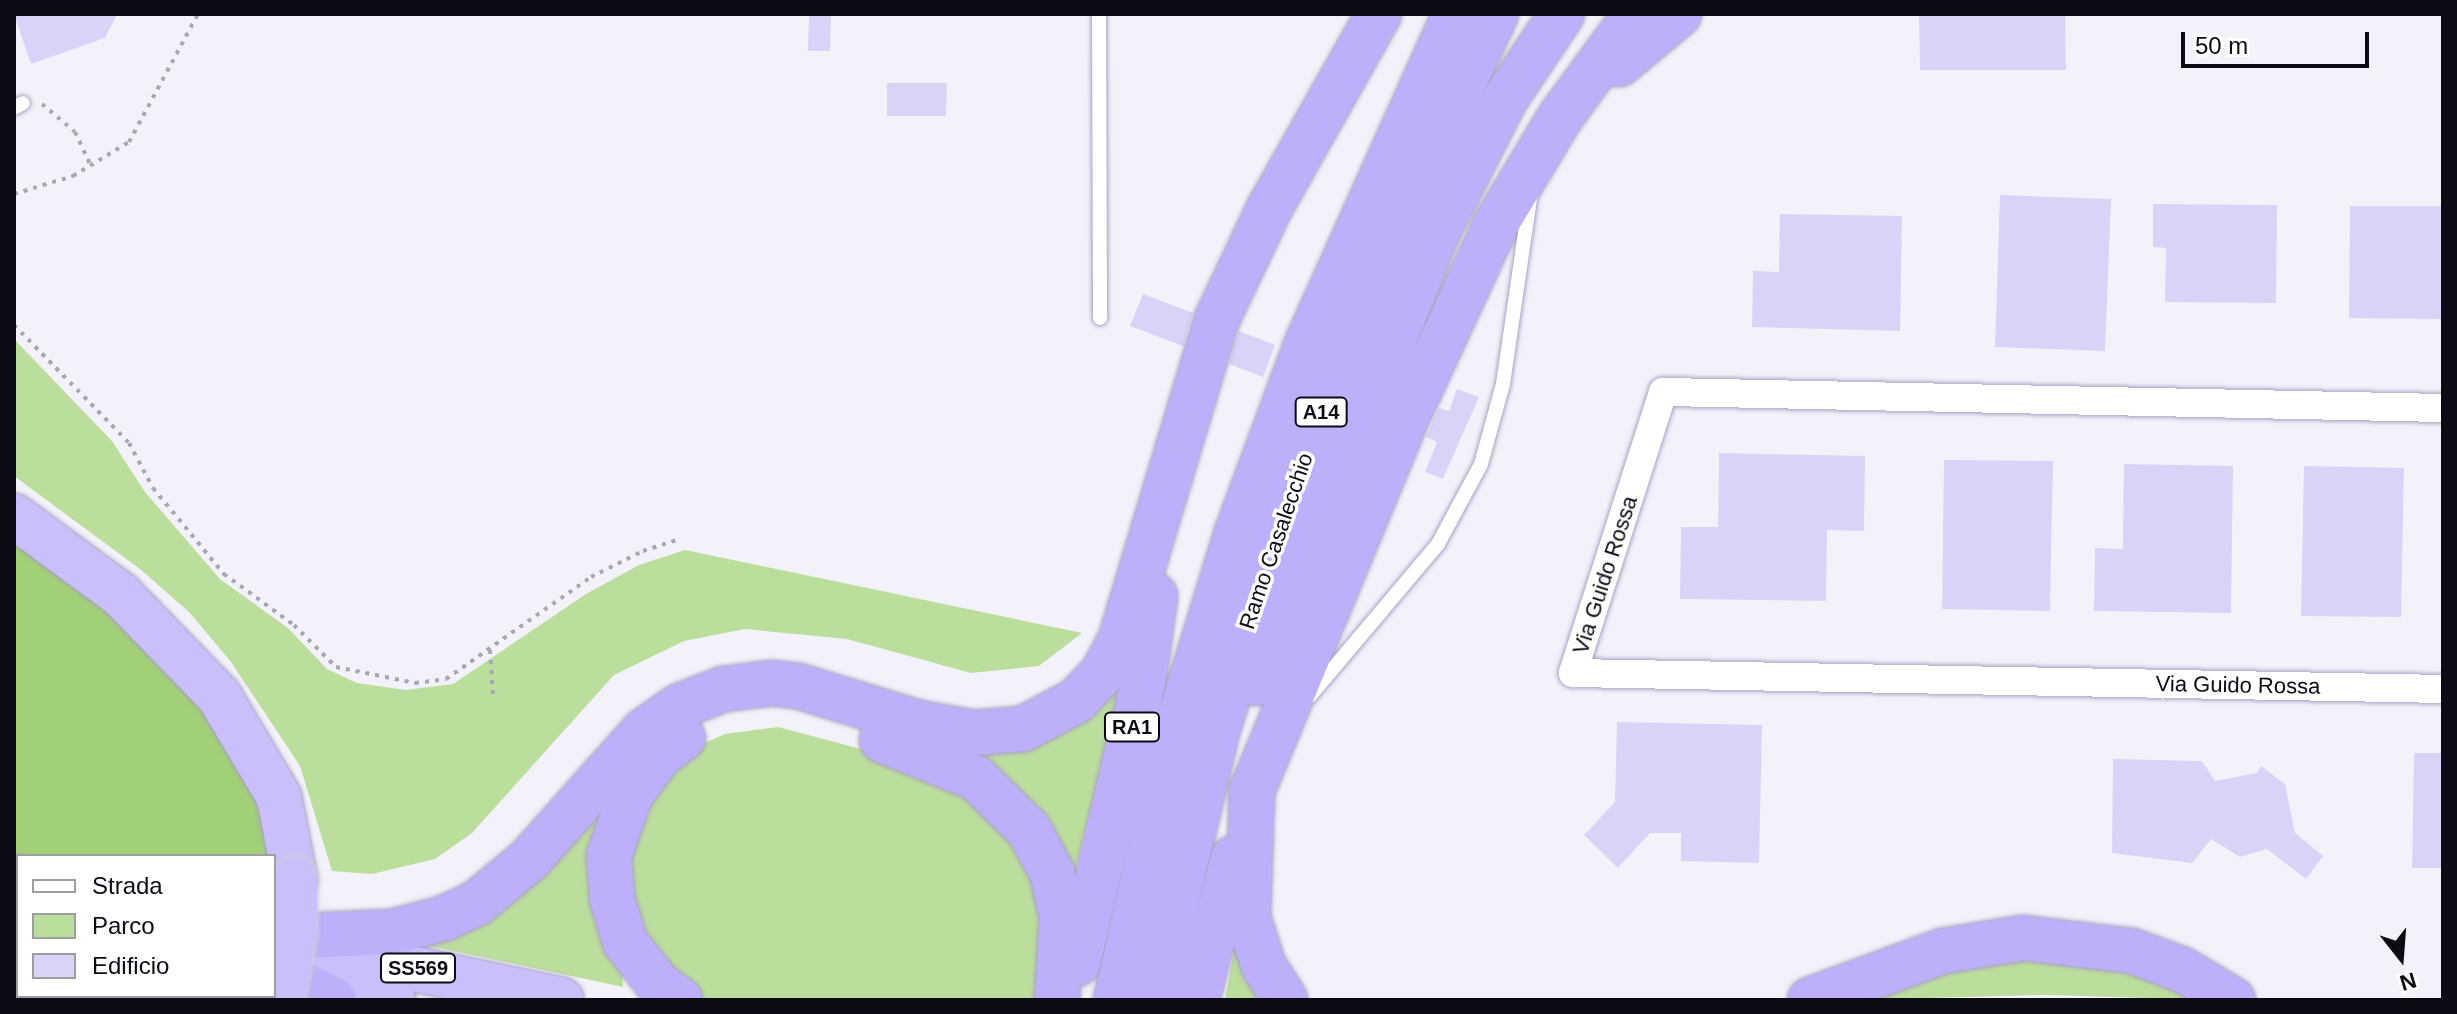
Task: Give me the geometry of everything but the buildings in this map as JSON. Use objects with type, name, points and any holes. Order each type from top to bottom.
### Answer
[{"type":"highway","points":[[1306,346],[1368,147],[1429,14]]},
{"type":"highway","name":"Ramo Casalecchio","points":[[1116,1000],[1142,870],[1197,659],[1306,346],[1455,14]]},
{"type":"highway","name":"Ramo Casalecchio","points":[[1153,1000],[1236,661],[1293,484],[1383,256],[1496,14]]},
{"type":"highway","points":[[1193,827],[1264,667],[1436,235],[1505,99],[1562,14]]},
{"type":"highway","points":[[1197,1000],[1252,791],[1279,733],[1407,417],[1496,224],[1561,116],[1636,14]]},
{"type":"highway","points":[[1561,116],[1679,14]]},
{"type":"highway","name":"RA1","points":[[1071,1000],[1143,683],[1174,451],[1209,340],[1269,209],[1375,20]]},
{"type":"highway","points":[[276,938],[392,932],[445,918],[477,903],[529,860],[644,731],[680,706],[724,689],[761,684],[798,686],[918,723],[974,733],[1023,729],[1059,713],[1090,689],[1121,639],[1174,451]]},
{"type":"highway","points":[[14,516],[121,595],[219,696],[279,797],[295,879],[295,932],[284,986],[334,1000]]},
{"type":"highway","points":[[680,1000],[645,970],[625,942],[609,876],[614,832],[644,773],[678,741],[720,720],[761,711],[816,719],[920,752],[997,792],[1029,830],[1055,884],[1062,917],[1057,1000]]},
{"type":"highway","points":[[1252,791],[1248,918],[1264,967],[1285,1000]]},
{"type":"highway","name":"SS569","points":[[276,938],[561,1000]]},
{"type":"highway","points":[[1810,1000],[1943,951],[2023,938],[2132,951],[2183,970],[2233,1000]]},
{"type":"highway","name":"SS569","points":[[284,986],[393,1000]]},
{"type":"street","name":"Via Guido Rossa","points":[[2443,408],[1663,392],[1573,673],[2443,689]]},
{"type":"lane","points":[[1099,14],[1100,318]]},
{"type":"lane","points":[[1279,733],[1438,544],[1481,464],[1506,368],[1529,227],[1533,164]]},
{"type":"path","points":[[14,194],[91,166],[136,132],[198,14]]},
{"type":"path","points":[[24,103],[75,132],[91,166]]},
{"type":"path","points":[[14,325],[129,443],[153,488],[224,574],[294,625],[336,667],[415,683],[446,679],[591,577],[643,551],[680,539]]},
{"type":"path","points":[[490,650],[493,697]]},
{"type":"green space","points":[[14,339],[112,441],[145,492],[220,579],[288,628],[327,669],[357,683],[406,690],[453,684],[586,594],[639,565],[685,550],[1082,633],[1039,666],[971,673],[847,639],[745,629],[684,641],[614,675],[472,833],[435,859],[372,874],[332,871],[300,766],[231,662],[190,613],[140,569],[14,476]]},
{"type":"green space","points":[[14,532],[68,570],[238,739],[273,854],[16,854],[14,860]]},
{"type":"green space","points":[[1112,689],[1119,698],[1074,876],[950,745]]},
{"type":"green space","points":[[778,727],[903,760],[988,803],[1047,896],[1044,1000],[702,1000],[660,969],[623,878],[647,794],[702,744],[725,734]]},
{"type":"green space","points":[[616,788],[623,987],[425,945]]},
{"type":"green space","points":[[1236,939],[1269,1000],[1225,1000]]},
{"type":"green space","points":[[2080,955],[2213,1000],[2046,995],[1849,1000],[1955,962]]}]
